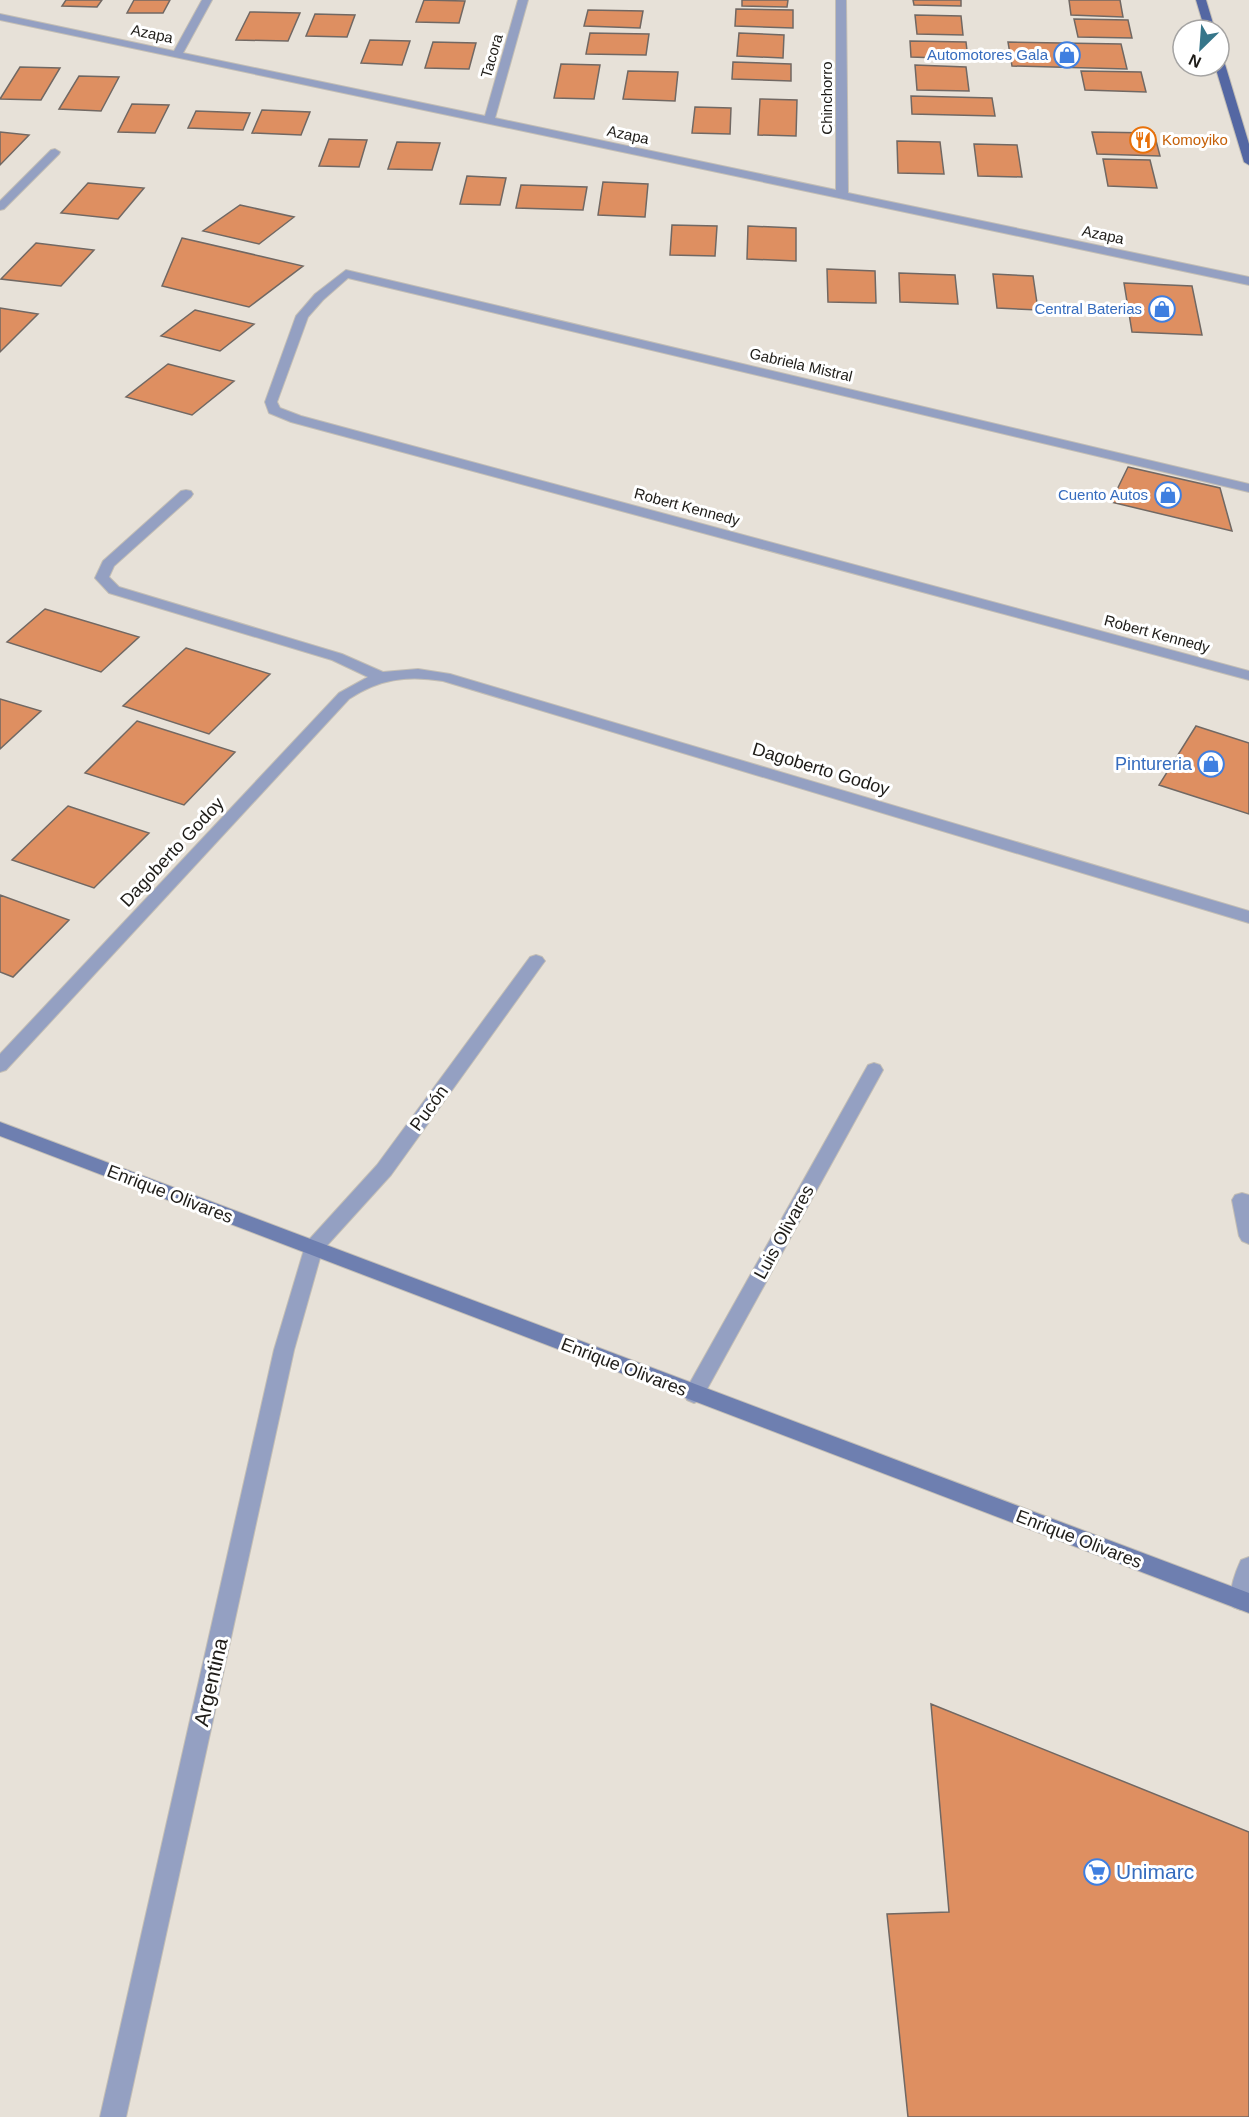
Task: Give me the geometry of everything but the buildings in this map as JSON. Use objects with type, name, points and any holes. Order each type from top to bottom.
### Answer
[{"type":"main road","points":[[1201,0],[1206,18]]},
{"type":"main road","points":[[1224,78],[1249,162]]},
{"type":"main road","name":"Enrique Olivares","points":[[0,1129],[1245,1601]]},
{"type":"street","points":[[177,54],[207,0]]},
{"type":"street","name":"Tacora","points":[[489,120],[523,0]]},
{"type":"street","name":"Chinchorro","points":[[841,0],[842,196]]},
{"type":"street","name":"Azapa","points":[[0,16],[1249,281]]},
{"type":"street","points":[[0,207],[55,152]]},
{"type":"street","name":"Gabriela Mistral","points":[[346,274],[1249,488]]},
{"type":"street","name":"Robert Kennedy","points":[[346,274],[309,306],[297,328],[271,402],[274,410],[284,415],[1249,676]]},
{"type":"street","points":[[186,494],[108,564],[102,578],[106,584],[114,590],[337,657],[380,676]]},
{"type":"street","name":"Dagoberto Godoy","points":[[0,1065],[344,696],[359,684],[380,676],[402,672],[424,672],[446,677],[1249,917]]},
{"type":"street","name":"Pucón","points":[[313,1248],[384,1170],[536,961]]},
{"type":"street","name":"Luis Olivares","points":[[694,1394],[874,1070]]},
{"type":"street","points":[[1242,1200],[1249,1236]]},
{"type":"street","name":"Argentina","points":[[113,2117],[284,1350],[313,1248]]},
{"type":"street","points":[[1245,1601],[1249,1567]]},
{"type":"place","name":"Automotores Gala","points":[[1067,55]]},
{"type":"place","name":"Komoyiko","points":[[1143,140]]},
{"type":"place","name":"Central Baterias","points":[[1162,309]]},
{"type":"place","name":"Cuento Autos","points":[[1168,495]]},
{"type":"place","name":"Pintureria","points":[[1211,764]]},
{"type":"place","name":"Unimarc","points":[[1097,1872]]}]
